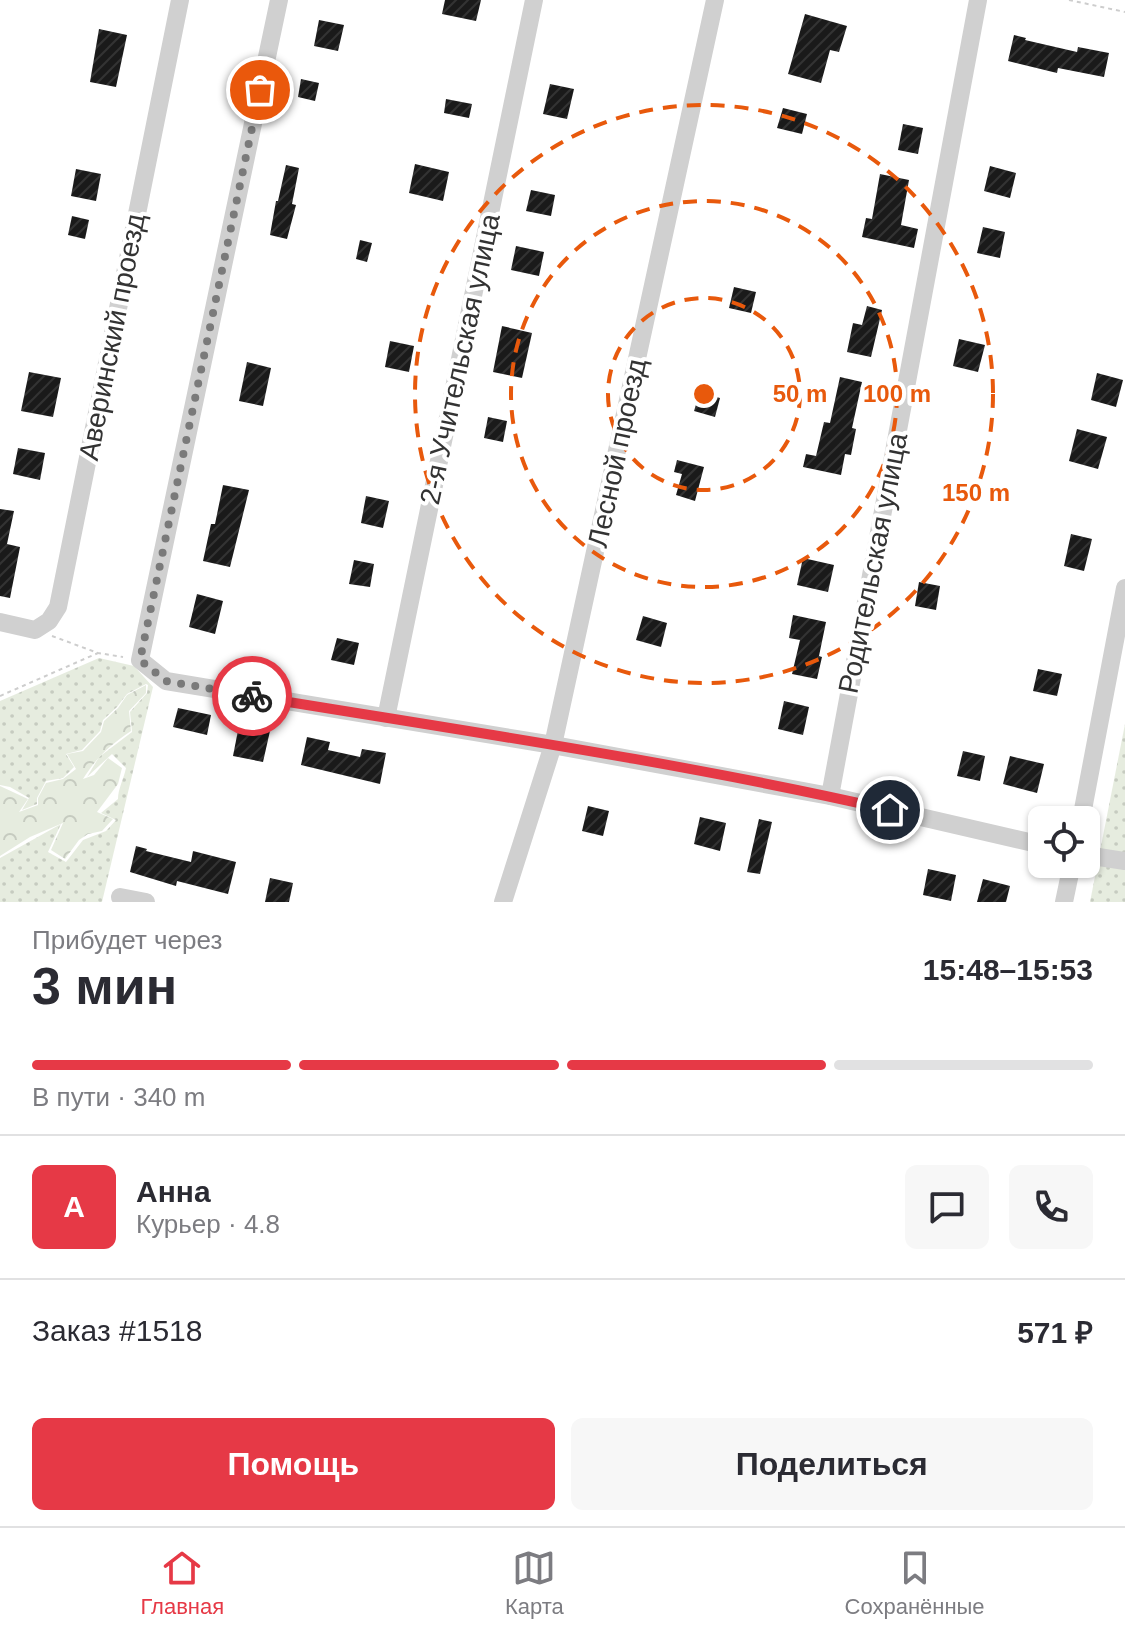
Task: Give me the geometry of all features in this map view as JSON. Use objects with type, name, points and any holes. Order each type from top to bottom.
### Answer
[{"type":"street","name":"Аверинский проезд","points":[[35,630],[49,621],[58,607],[180,0]]},
{"type":"street","points":[[279,0],[140,660],[166,681],[553,745],[830,796],[1028,842]]},
{"type":"street","name":"2-я Учительская улица","points":[[386,718],[534,0]]},
{"type":"street","name":"Лесной проезд","points":[[503,902],[553,745],[715,0]]},
{"type":"street","name":"Родительская улица","points":[[830,796],[978,0]]},
{"type":"street","points":[[1084,806],[1125,588]]},
{"type":"street","points":[[0,622],[35,630]]},
{"type":"street","points":[[1100,857],[1125,861]]},
{"type":"street","points":[[1064,902],[1069,878]]},
{"type":"street","points":[[120,897],[146,902]]},
{"type":"path","points":[[1069,0],[1125,12]]},
{"type":"path","points":[[35,630],[98,653],[140,660]]},
{"type":"path","points":[[0,696],[98,653]]},
{"type":"green space","points":[[99,658],[134,666],[153,687],[102,902],[0,902],[0,858],[61,824],[48,852],[66,862],[83,840],[106,831],[116,820],[101,813],[118,799],[126,768],[112,754],[87,777],[99,757],[132,732],[130,712],[147,693],[146,684],[127,694],[103,720],[100,731],[82,750],[66,754],[74,767],[63,778],[46,781],[37,804],[22,810],[29,798],[0,785],[0,701]]},
{"type":"green space","points":[[146,685],[146,693],[129,711],[131,731],[104,752],[83,779],[94,775],[108,758],[122,768],[118,784],[97,812],[113,819],[102,831],[79,840],[65,859],[51,850],[63,823],[30,837],[0,856],[0,786],[28,799],[19,812],[38,805],[46,783],[63,779],[76,769],[67,754],[83,751],[101,732],[104,721],[127,695]]},
{"type":"green space","points":[[1125,724],[1125,902],[1090,902],[1095,878],[1100,878],[1100,851]]},
{"type":"building","points":[[445,0],[481,0],[476,21],[442,14]]},
{"type":"building","points":[[805,14],[847,26],[839,52],[830,50],[821,83],[788,74]]},
{"type":"building","points":[[319,20],[344,25],[338,51],[314,46]]},
{"type":"building","points":[[99,29],[127,35],[116,87],[90,82]]},
{"type":"building","points":[[1014,35],[1077,52],[1078,47],[1109,53],[1104,77],[1058,68],[1057,73],[1008,61]]},
{"type":"building","points":[[301,79],[319,83],[315,101],[298,97]]},
{"type":"building","points":[[550,84],[574,89],[567,119],[543,114]]},
{"type":"building","points":[[446,99],[472,104],[469,118],[444,113]]},
{"type":"building","points":[[783,108],[807,114],[802,134],[777,128]]},
{"type":"building","points":[[903,124],[923,128],[918,154],[898,150]]},
{"type":"building","points":[[415,164],[449,172],[443,201],[409,193]]},
{"type":"building","points":[[286,165],[299,168],[292,204],[296,205],[287,239],[270,235]]},
{"type":"building","points":[[990,166],[1016,173],[1010,198],[984,191]]},
{"type":"building","points":[[76,169],[101,174],[96,201],[71,196]]},
{"type":"building","points":[[880,174],[909,180],[901,225],[918,229],[914,248],[862,237],[866,218],[872,219]]},
{"type":"building","points":[[531,190],[555,195],[551,216],[526,211]]},
{"type":"building","points":[[72,216],[89,220],[85,239],[68,235]]},
{"type":"building","points":[[983,227],[1005,232],[1000,258],[977,253]]},
{"type":"building","points":[[360,240],[372,243],[367,262],[356,259]]},
{"type":"building","points":[[516,246],[544,252],[539,276],[511,270]]},
{"type":"building","points":[[734,287],[756,292],[751,313],[729,308]]},
{"type":"building","points":[[867,306],[882,310],[871,357],[847,352],[853,323],[862,325]]},
{"type":"building","points":[[502,326],[532,333],[522,378],[493,372]]},
{"type":"building","points":[[959,339],[985,345],[978,372],[953,366]]},
{"type":"building","points":[[390,341],[414,346],[409,372],[385,367]]},
{"type":"building","points":[[247,362],[271,368],[263,406],[239,401]]},
{"type":"building","points":[[29,372],[61,378],[53,417],[21,411]]},
{"type":"building","points":[[1097,373],[1123,380],[1116,407],[1091,400]]},
{"type":"building","points":[[840,377],[862,382],[852,428],[856,429],[851,455],[845,454],[841,475],[803,467],[806,454],[816,456],[824,422],[830,423]]},
{"type":"building","points":[[700,392],[720,398],[715,417],[694,411]]},
{"type":"building","points":[[488,417],[507,421],[503,442],[484,438]]},
{"type":"building","points":[[1077,429],[1107,437],[1098,469],[1069,461]]},
{"type":"building","points":[[18,448],[45,453],[40,480],[13,474]]},
{"type":"building","points":[[677,460],[704,467],[695,501],[676,495],[682,474],[674,472]]},
{"type":"building","points":[[223,485],[249,490],[230,567],[203,561]]},
{"type":"building","points":[[366,496],[389,501],[383,528],[361,523]]},
{"type":"building","points":[[0,509],[14,511],[7,544],[20,547],[10,598],[0,596]]},
{"type":"building","points":[[1071,534],[1092,539],[1084,571],[1064,566]]},
{"type":"building","points":[[803,558],[834,565],[828,592],[797,585]]},
{"type":"building","points":[[354,560],[374,564],[370,587],[349,584]]},
{"type":"building","points":[[919,582],[940,586],[936,610],[915,606]]},
{"type":"building","points":[[197,594],[223,601],[215,634],[189,627]]},
{"type":"building","points":[[793,615],[826,622],[817,679],[792,674],[800,640],[789,638]]},
{"type":"building","points":[[643,616],[667,623],[661,647],[636,640]]},
{"type":"building","points":[[337,638],[359,643],[354,665],[331,660]]},
{"type":"building","points":[[1038,669],[1062,674],[1057,696],[1033,691]]},
{"type":"building","points":[[784,701],[809,707],[803,735],[778,729]]},
{"type":"building","points":[[178,708],[211,715],[207,735],[173,727]]},
{"type":"building","points":[[241,715],[272,722],[263,762],[233,756]]},
{"type":"building","points":[[307,737],[330,742],[328,750],[360,757],[362,749],[386,753],[380,784],[301,765]]},
{"type":"building","points":[[963,751],[985,756],[980,781],[957,776]]},
{"type":"building","points":[[1010,756],[1044,764],[1037,793],[1003,784]]},
{"type":"building","points":[[588,806],[609,811],[603,836],[582,831]]},
{"type":"building","points":[[700,817],[726,823],[720,851],[694,844]]},
{"type":"building","points":[[759,819],[772,822],[760,874],[747,872]]},
{"type":"building","points":[[136,846],[191,862],[193,851],[236,862],[228,894],[177,881],[176,886],[130,872]]},
{"type":"building","points":[[928,869],[956,875],[951,901],[923,895]]},
{"type":"building","points":[[270,878],[293,883],[289,902],[265,902]]},
{"type":"building","points":[[983,879],[1010,886],[1006,902],[977,902]]},
{"type":"way so far","points":[[252,696],[166,681],[140,660],[260,90]]},
{"type":"route","points":[[252,696],[553,745],[890,810]]}]
